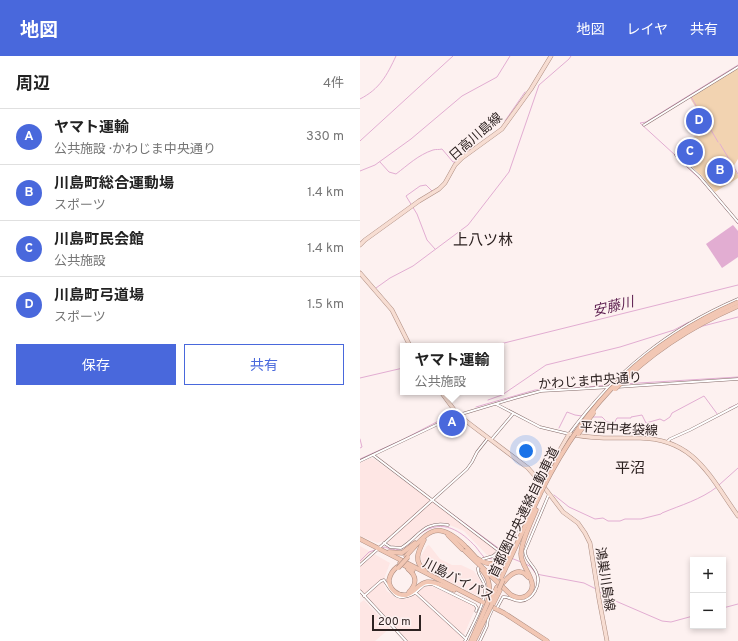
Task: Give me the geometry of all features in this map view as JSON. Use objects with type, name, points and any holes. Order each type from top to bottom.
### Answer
[{"type":"highway","name":"首都圏中央連絡自動車道","points":[[471,641],[482,625],[491,603],[499,590],[518,542],[561,455],[580,426],[602,399],[622,378],[653,351],[705,318],[738,301]]},
{"type":"highway","name":"首都圏中央連絡自動車道","points":[[512,558],[536,510],[543,491],[563,456],[582,427],[604,401],[627,376],[680,336],[706,321],[738,306]]},
{"type":"highway","points":[[465,550],[507,592],[519,598],[524,596],[528,593],[532,586],[531,578],[522,562],[521,555],[522,548],[536,510]]},
{"type":"highway","points":[[379,550],[390,553],[402,553],[435,531],[442,530],[450,533],[484,573],[490,588],[491,603],[477,633]]},
{"type":"highway","points":[[423,539],[393,570],[389,580],[392,589],[399,595],[410,594],[428,582],[454,590]]},
{"type":"highway","points":[[423,539],[417,561],[421,567],[433,577]]},
{"type":"highway","name":"川島バイパス","points":[[360,541],[482,603],[543,641]]},
{"type":"highway","points":[[465,550],[485,563],[496,565],[507,558],[518,542]]},
{"type":"highway","name":"川島バイパス","points":[[379,550],[403,565],[482,603]]},
{"type":"highway","points":[[475,556],[490,573],[513,594],[522,595],[527,592],[530,585],[528,577],[524,572],[513,573],[503,580]]},
{"type":"highway","points":[[397,567],[392,577],[393,587],[399,592],[409,592],[413,587],[415,580],[413,573],[403,565]]},
{"type":"highway","name":"川島バイパス","points":[[494,610],[534,632],[547,641]]},
{"type":"highway","name":"首都圏中央連絡自動車道","points":[[474,641],[477,633]]},
{"type":"main road","name":"日高川島線","points":[[360,245],[407,209],[438,189],[445,183],[455,165],[462,158],[502,129],[531,90],[551,56]]},
{"type":"main road","points":[[360,273],[392,310],[408,343]]},
{"type":"main road","name":"鴻巣川島線","points":[[443,395],[458,415],[528,468],[563,512],[580,526],[589,540],[607,641]]},
{"type":"main road","name":"平沼中老袋線","points":[[541,483],[569,434],[592,438],[646,438],[668,441],[685,450],[698,461],[738,516]]},
{"type":"street","points":[[644,125],[738,67]]},
{"type":"street","points":[[676,155],[700,176],[738,222]]},
{"type":"street","points":[[496,404],[540,427],[569,434],[608,388],[638,359],[676,331],[714,310],[738,301]]},
{"type":"street","name":"かわじま中央通り","points":[[360,461],[458,415],[541,392],[738,379]]},
{"type":"street","points":[[668,441],[738,405]]},
{"type":"street","points":[[360,565],[379,550],[384,543],[470,466],[477,452],[513,414]]},
{"type":"street","points":[[373,455],[500,550]]},
{"type":"street","points":[[485,558],[493,556],[512,539],[541,483]]},
{"type":"street","points":[[503,597],[506,596],[514,600],[521,601],[529,598],[535,590],[537,573],[526,558],[525,551],[549,493]]},
{"type":"street","points":[[384,543],[390,547],[401,548],[422,530],[430,526],[438,524],[448,525]]},
{"type":"street","points":[[415,593],[466,640],[477,618],[486,590],[477,571],[478,568]]},
{"type":"street","points":[[364,596],[384,580],[390,592],[397,596],[406,597],[415,593],[424,585],[432,584],[475,604],[477,608],[476,611]]},
{"type":"street","points":[[499,590],[503,597]]},
{"type":"street","points":[[360,591],[406,641]]},
{"type":"street","points":[[480,641],[487,626],[488,619],[503,597]]},
{"type":"shaded area","points":[[738,68],[738,159],[733,167],[738,175],[738,178],[715,192],[702,176],[678,154],[693,144],[690,139],[708,128],[690,98]]},
{"type":"shaded area","points":[[733,225],[738,231],[738,257],[722,268],[706,244]]},
{"type":"shaded area","points":[[371,458],[435,503],[495,549],[496,553],[492,556],[487,555],[464,531],[445,523],[435,523],[426,526],[401,546],[393,546],[383,541],[377,543],[360,536],[360,463]]},
{"type":"shaded area","points":[[429,545],[440,559],[452,565],[461,565],[474,571],[482,584],[480,597],[438,576],[423,563],[421,556]]},
{"type":"shaded area","points":[[360,546],[390,563],[384,579],[384,585],[387,591],[396,598],[410,598],[423,587],[429,585],[474,605],[476,607],[463,637],[463,641],[408,641],[363,592],[360,594]]},
{"type":"shaded area","points":[[364,600],[390,628],[375,641],[360,641],[360,603]]},
{"type":"waterway","points":[[360,99],[378,86],[396,56]]},
{"type":"waterway","points":[[360,141],[453,56]]},
{"type":"waterway","points":[[360,171],[375,165],[411,139],[462,96],[497,77],[510,56]]},
{"type":"waterway","points":[[376,288],[390,278],[413,266],[468,225],[509,172],[539,85],[571,56]]},
{"type":"waterway","points":[[675,155],[640,123],[646,122],[738,65]]},
{"type":"waterway","points":[[505,121],[525,92]]},
{"type":"waterway","points":[[691,97],[704,119]]},
{"type":"waterway","points":[[705,121],[709,128]]},
{"type":"waterway","points":[[711,130],[718,142]]},
{"type":"waterway","points":[[720,144],[738,174]]},
{"type":"waterway","points":[[457,160],[472,148]]},
{"type":"waterway","points":[[380,162],[389,172],[396,174],[413,160],[433,150],[442,149],[453,162],[455,162]]},
{"type":"waterway","points":[[687,167],[701,180],[729,213]]},
{"type":"waterway","points":[[432,191],[426,185],[420,186],[406,196],[417,214],[427,240],[435,249]]},
{"type":"waterway","points":[[734,219],[738,224]]},
{"type":"waterway","name":"安藤川","points":[[504,343],[738,285]]},
{"type":"waterway","points":[[693,330],[738,317]]},
{"type":"waterway","points":[[504,394],[546,365],[620,347],[674,330],[689,322],[690,324]]},
{"type":"waterway","name":"安藤川","points":[[360,378],[400,369]]},
{"type":"waterway","points":[[623,384],[738,377]]},
{"type":"waterway","points":[[563,389],[610,385]]},
{"type":"waterway","points":[[476,407],[535,390],[560,389]]},
{"type":"waterway","points":[[488,400],[502,395]]},
{"type":"waterway","points":[[593,417],[602,417],[607,422],[614,423],[617,418],[631,418],[642,415],[646,423],[660,419],[664,421],[670,417],[672,413],[704,396],[718,415]]},
{"type":"waterway","points":[[729,408],[738,404]]},
{"type":"waterway","points":[[559,428],[567,412],[582,416]]},
{"type":"waterway","points":[[360,459],[402,440],[452,414]]},
{"type":"waterway","points":[[360,439],[362,447],[360,448]]},
{"type":"waterway","points":[[719,485],[738,468]]},
{"type":"waterway","points":[[554,495],[569,507],[595,519],[603,518],[608,521],[620,521],[625,519],[641,519],[661,514],[697,499],[711,492],[717,487]]},
{"type":"waterway","points":[[433,500],[501,550],[505,555]]},
{"type":"waterway","points":[[421,533],[437,527],[451,528],[470,541],[484,557]]},
{"type":"waterway","points":[[382,548],[385,547],[396,550],[405,547],[411,542]]},
{"type":"waterway","points":[[360,561],[369,552],[375,550]]},
{"type":"waterway","points":[[487,558],[492,559],[499,557],[502,554]]},
{"type":"waterway","points":[[511,558],[521,562]]},
{"type":"waterway","points":[[526,564],[531,567],[536,574],[584,583],[596,589]]},
{"type":"waterway","points":[[600,592],[611,599],[662,621],[671,622],[690,617]]},
{"type":"waterway","points":[[726,607],[738,604]]},
{"type":"place","name":"川島町弓道場","points":[[699,121]]},
{"type":"place","name":"川島町民会館","points":[[690,152]]},
{"type":"place","name":"川島町総合運動場","points":[[720,171]]},
{"type":"place","name":"ヤマト運輸","points":[[452,423]]},
{"type":"district","name":"上八ツ林","points":[[483,240]]},
{"type":"district","name":"平沼","points":[[630,468]]}]
